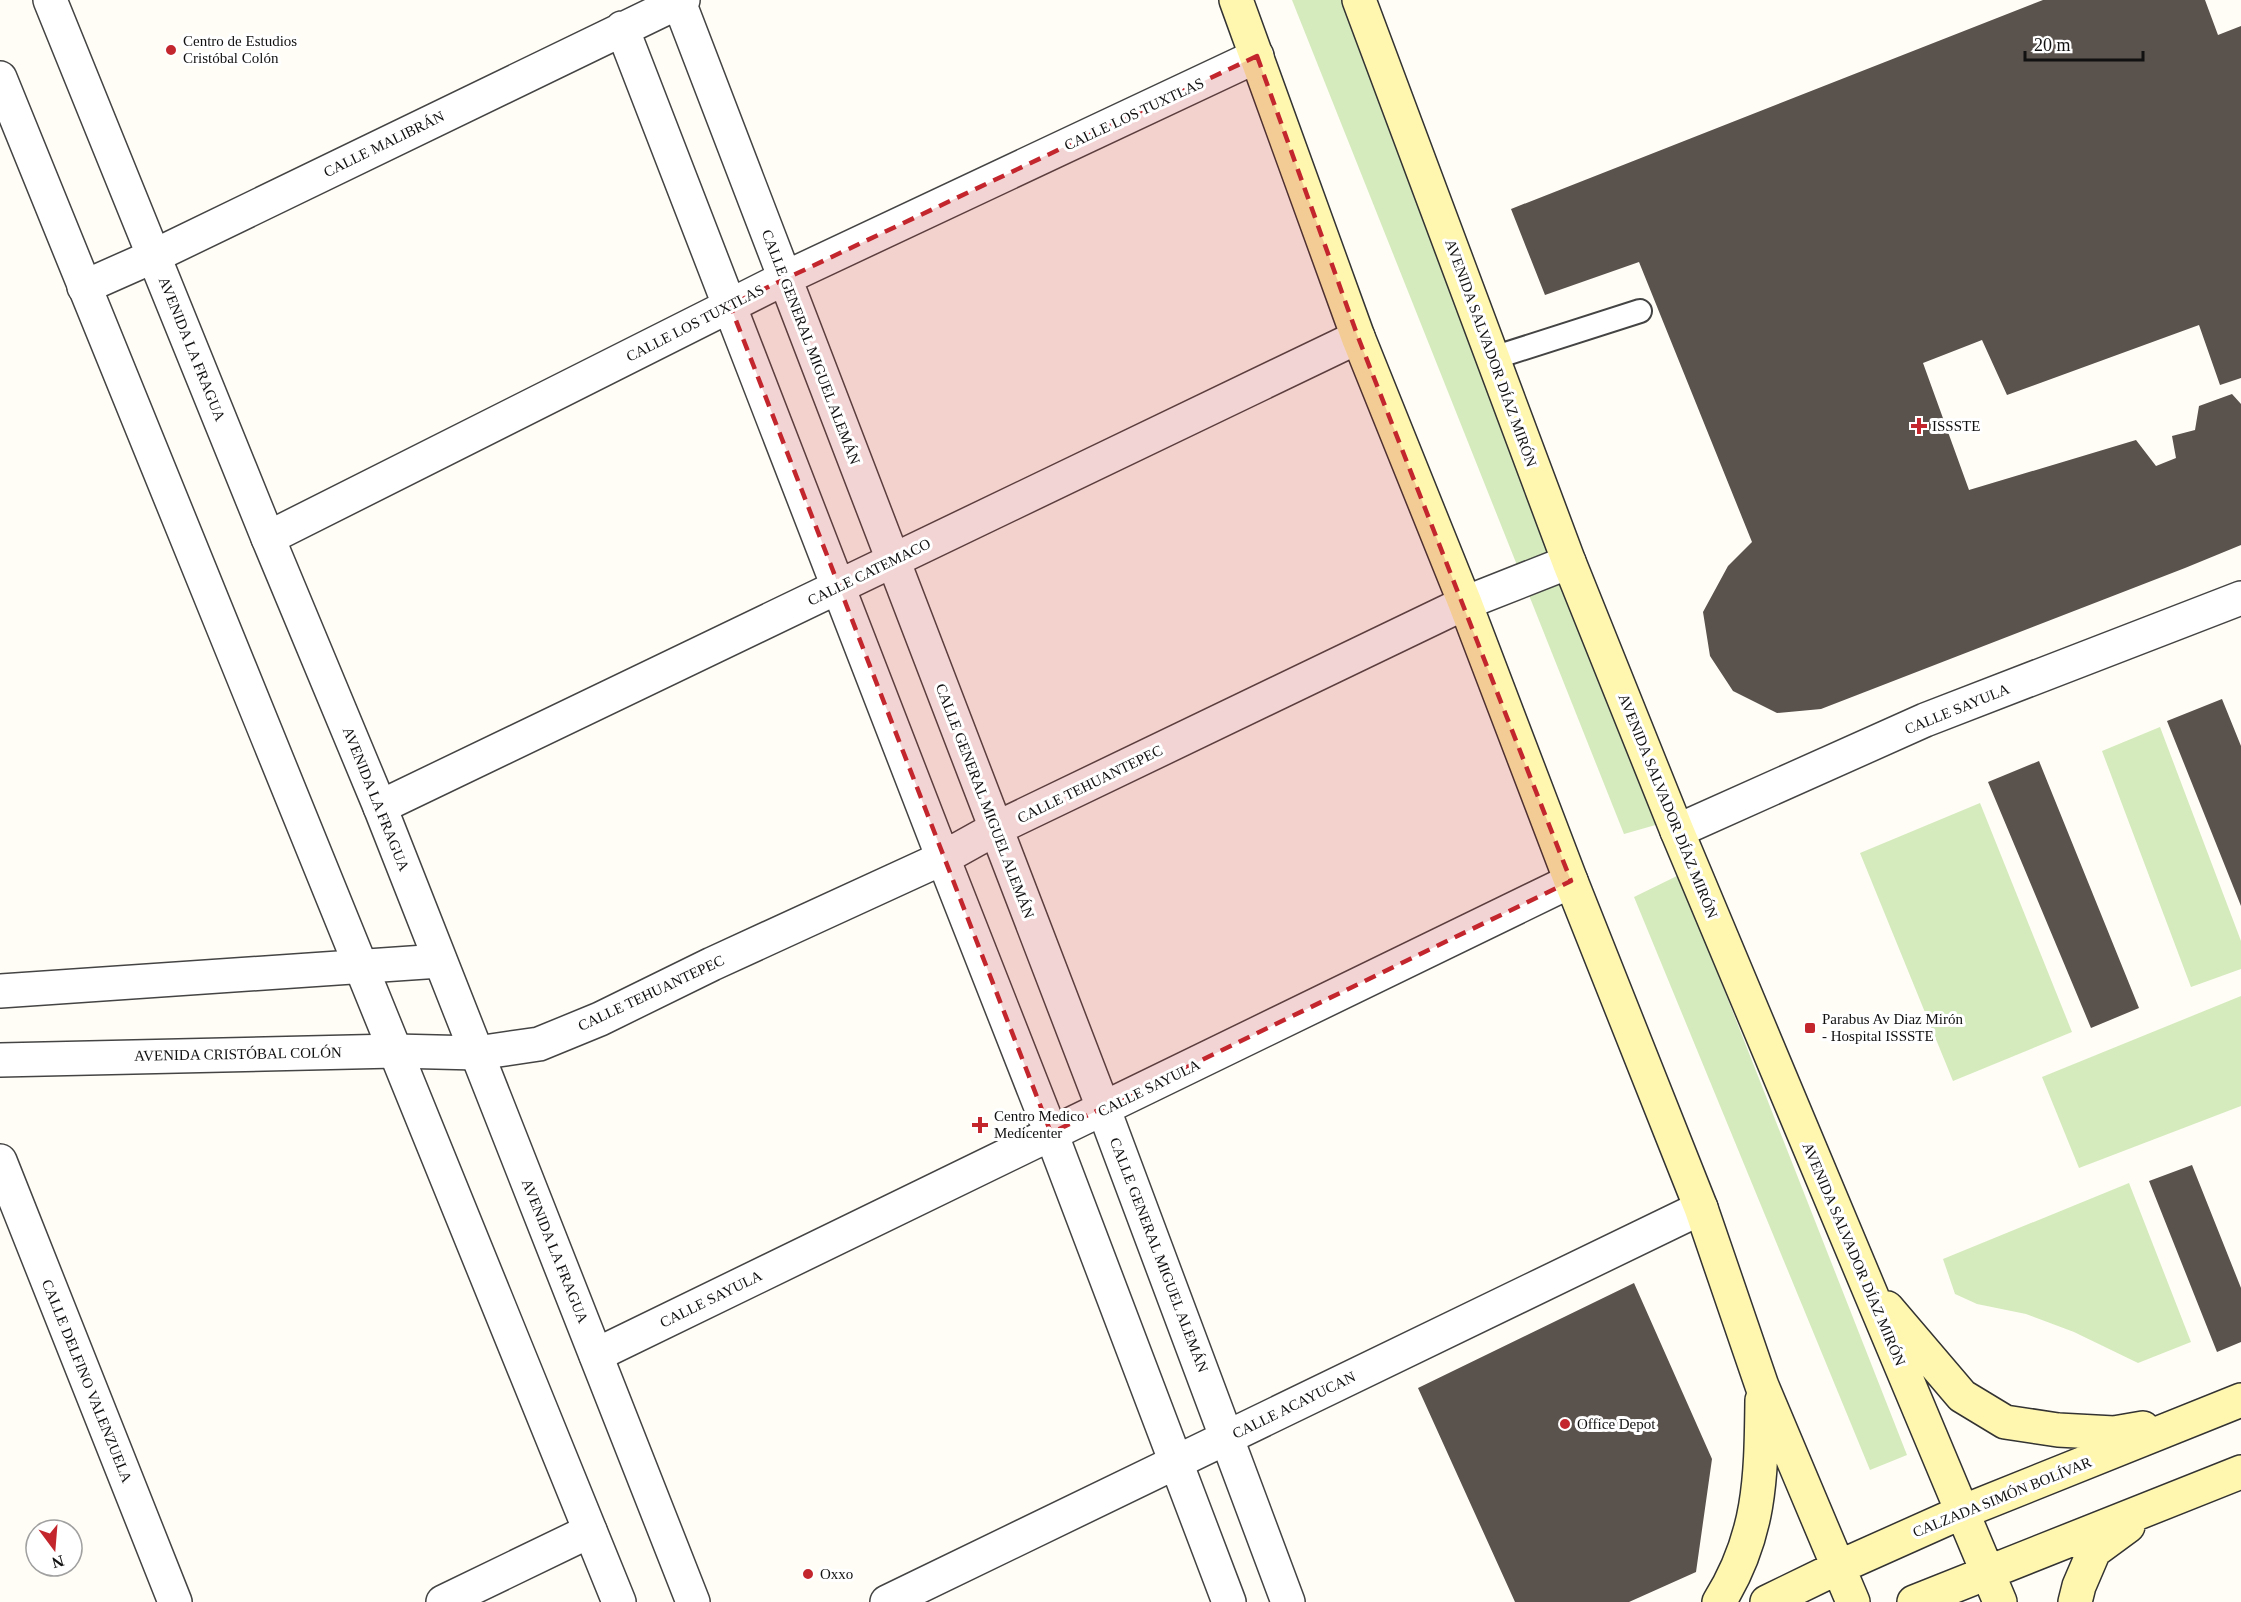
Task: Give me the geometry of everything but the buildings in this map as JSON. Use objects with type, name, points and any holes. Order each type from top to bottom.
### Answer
[{"type":"main road","points":[[1236,0],[1358,337],[1465,603],[1571,881],[1701,1208],[1762,1386],[1853,1602]]},
{"type":"main road","name":"AVENIDA SALVADOR DÍAZ MIRÓN","points":[[1359,0],[1569,562],[1677,831],[2000,1602]]},
{"type":"main road","points":[[1868,1286],[1962,1396],[2005,1422],[2058,1430],[2114,1433],[2190,1420]]},
{"type":"main road","points":[[1719,1602],[1731,1583],[1742,1558],[1756,1511],[1761,1470],[1762,1386]]},
{"type":"main road","name":"CALZADA SIMÓN BOLÍVAR","points":[[1767,1602],[1962,1512],[2241,1400]]},
{"type":"main road","points":[[1914,1602],[2241,1472]]},
{"type":"main road","points":[[2075,1602],[2079,1586],[2094,1551],[2156,1505]]},
{"type":"street","name":"AVENIDA LA FRAGUA","points":[[50,0],[268,538],[380,807],[693,1602]]},
{"type":"street","name":"CALLE MALIBRÁN","points":[[84,287],[154,256],[681,1]]},
{"type":"street","name":"CALLE GENERAL MIGUEL ALEMÁN","points":[[681,1],[892,561],[1104,1110],[1288,1602]]},
{"type":"street","points":[[622,28],[1051,1133],[1229,1602]]},
{"type":"street","name":"CALLE LOS TUXTLAS","points":[[268,538],[785,278],[1257,56]]},
{"type":"street","points":[[0,78],[619,1602]]},
{"type":"street","name":"CALLE CATEMACO","points":[[380,807],[1358,337]]},
{"type":"street","name":"CALLE TEHUANTEPEC","points":[[477,1053],[539,1044],[600,1019],[712,964],[943,858],[995,829],[1465,603],[1569,562]]},
{"type":"street","name":"CALLE SAYULA","points":[[1677,831],[1925,720],[2241,598]]},
{"type":"street","name":"CALLE SAYULA","points":[[596,1355],[1571,881]]},
{"type":"street","points":[[0,991],[440,962]]},
{"type":"street","name":"AVENIDA CRISTÓBAL COLÓN","points":[[0,1060],[394,1051],[477,1053]]},
{"type":"street","name":"CALLE DELFINO VALENZUELA","points":[[0,1161],[175,1602]]},
{"type":"street","name":"CALLE ACAYUCAN","points":[[887,1602],[1701,1208]]},
{"type":"street","points":[[444,1602],[590,1531]]},
{"type":"lane","points":[[1493,358],[1641,311]]},
{"type":"highlighted area","points":[[1257,56],[1358,337],[1571,881],[1051,1133],[730,305]]},
{"type":"green space","points":[[1292,0],[1352,0],[1659,824],[1624,834]]},
{"type":"green space","points":[[2160,727],[2241,941],[2241,969],[2191,987],[2102,751]]},
{"type":"green space","points":[[1980,803],[2072,1032],[1953,1081],[1860,853]]},
{"type":"green space","points":[[1679,875],[1907,1455],[1870,1470],[1634,897]]},
{"type":"green space","points":[[2241,996],[2241,1106],[2079,1168],[2042,1077]]},
{"type":"green space","points":[[2129,1183],[2191,1342],[2138,1363],[2074,1332],[2026,1314],[1977,1304],[1955,1294],[1943,1259]]},
{"type":"place","name":"Centro de Estudios Cristóbal Colón","points":[[171,50]]},
{"type":"place","name":"ISSSTE","points":[[1919,426]]},
{"type":"place","name":"Parabus Av Diaz Mirón - Hospital ISSSTE","points":[[1810,1028]]},
{"type":"place","name":"Centro Medico Medicenter","points":[[980,1125]]},
{"type":"place","name":"Office Depot","points":[[1565,1424]]},
{"type":"place","name":"Oxxo","points":[[808,1574]]}]
